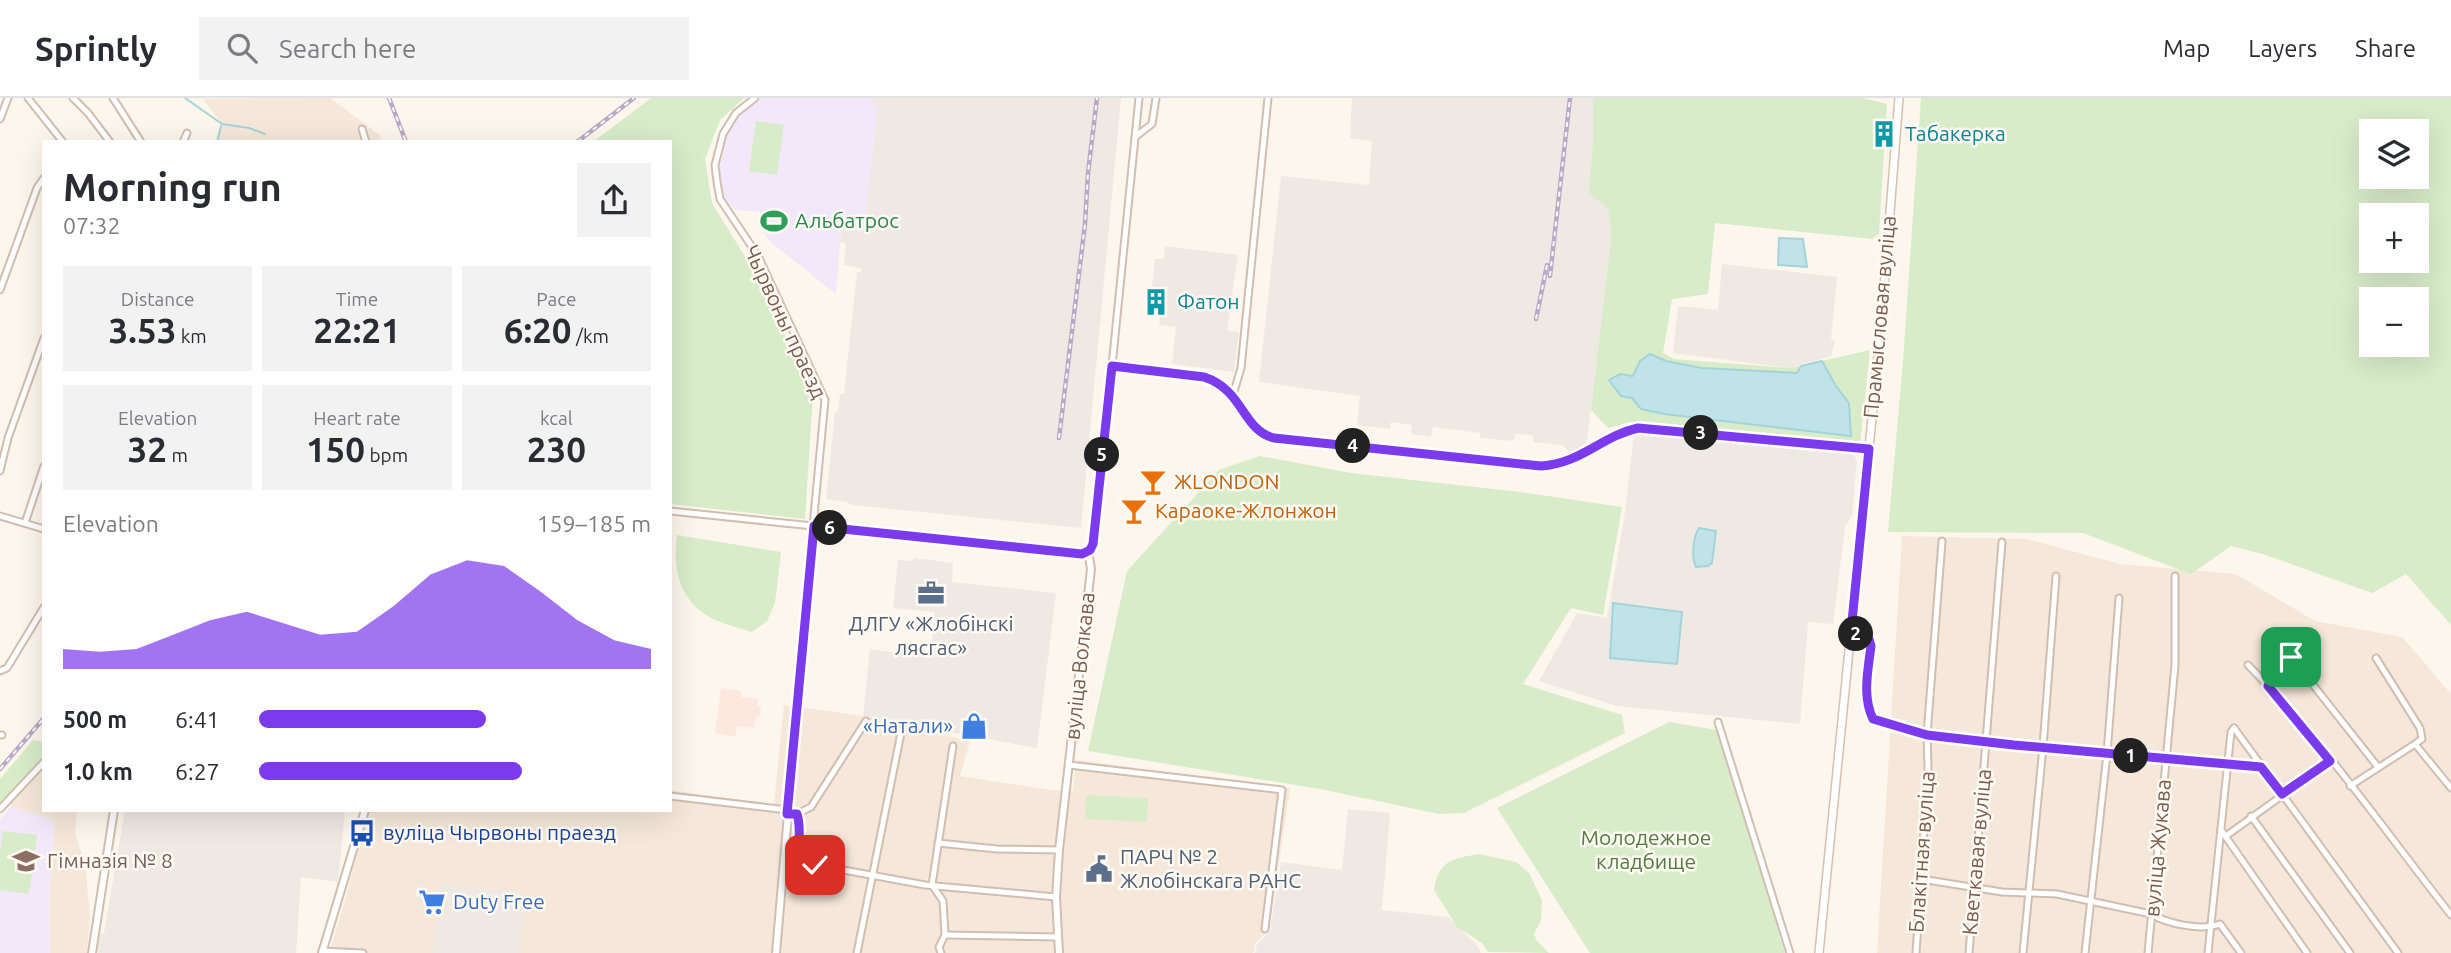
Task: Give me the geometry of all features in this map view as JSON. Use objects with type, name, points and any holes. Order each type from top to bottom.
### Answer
[{"type":"main road","name":"Прамысловая вуліца","points":[[1819,953],[1869,449],[1899,98]]},
{"type":"street","points":[[0,119],[8,98]]},
{"type":"street","points":[[28,98],[61,140]]},
{"type":"street","points":[[73,98],[108,140]]},
{"type":"street","points":[[113,98],[140,140]]},
{"type":"street","name":"Чырвоны праезд","points":[[755,98],[736,113],[723,134],[715,165],[717,182],[720,199],[758,256],[825,400],[814,526]]},
{"type":"street","points":[[672,511],[1082,554],[1090,550],[1093,544],[1139,98]]},
{"type":"street","points":[[1135,137],[1152,124],[1156,98]]},
{"type":"street","points":[[1233,395],[1241,368],[1268,98]]},
{"type":"street","points":[[362,129],[365,140]]},
{"type":"street","points":[[184,140],[187,133]]},
{"type":"street","points":[[0,290],[37,188],[42,181]]},
{"type":"street","points":[[0,471],[8,438],[42,344]]},
{"type":"street","points":[[1112,366],[1204,377],[1216,381],[1233,395],[1262,435],[1274,438],[1541,466],[1575,459],[1616,434],[1638,428],[1869,449]]},
{"type":"street","points":[[0,436],[8,438]]},
{"type":"street","points":[[25,523],[42,472]]},
{"type":"street","points":[[0,516],[42,528]]},
{"type":"street","points":[[776,953],[814,526]]},
{"type":"street","name":"Блакітная вуліца","points":[[1916,953],[1928,767],[1927,735],[1942,541]]},
{"type":"street","name":"Кветкавая вуліца","points":[[1969,953],[2002,542]]},
{"type":"street","name":"вуліца Волкава","points":[[1059,953],[1056,897],[1059,850],[1091,569],[1088,557],[1082,554]]},
{"type":"street","points":[[2023,953],[2056,576]]},
{"type":"street","name":"вуліца Жукава","points":[[2148,953],[2175,665],[2175,576]]},
{"type":"street","points":[[2085,953],[2107,754],[2119,598]]},
{"type":"street","points":[[0,671],[7,668],[42,610]]},
{"type":"street","points":[[1851,632],[1869,639],[1871,646],[1866,693],[1868,709],[1873,719],[1927,735],[2261,767]]},
{"type":"street","points":[[2268,686],[2276,670],[2291,657],[2378,767]]},
{"type":"street","points":[[2350,786],[2422,738],[2420,728],[2376,658]]},
{"type":"street","points":[[2248,665],[2330,761],[2451,915]]},
{"type":"street","points":[[672,796],[797,814],[811,807],[866,721]]},
{"type":"street","points":[[1718,722],[1790,953]]},
{"type":"street","points":[[2208,953],[2226,765],[2234,727],[2398,953]]},
{"type":"street","points":[[857,953],[902,728]]},
{"type":"street","points":[[2416,744],[2451,788]]},
{"type":"street","points":[[941,953],[939,947],[945,935],[943,901],[932,885],[953,746]]},
{"type":"street","points":[[2225,836],[2330,761]]},
{"type":"street","points":[[0,809],[42,764]]},
{"type":"street","points":[[1069,765],[1282,790],[1265,929]]},
{"type":"street","points":[[92,953],[114,812]]},
{"type":"street","points":[[363,953],[322,952],[364,812]]},
{"type":"street","points":[[797,814],[800,862],[932,885],[1056,897]]},
{"type":"street","points":[[2251,816],[2350,953]]},
{"type":"street","points":[[2221,830],[2307,953]]},
{"type":"street","points":[[939,843],[1059,850]]},
{"type":"street","points":[[1921,879],[1975,889],[2057,894],[2151,914],[2163,921],[2211,927],[2220,924],[2241,953]]},
{"type":"street","points":[[2150,926],[2163,921]]},
{"type":"street","points":[[945,935],[1058,937]]},
{"type":"shaded area","points":[[330,98],[381,136],[380,140],[218,140],[222,124],[203,99]]},
{"type":"shaded area","points":[[761,98],[872,98],[871,104],[878,105],[864,231],[841,229],[836,294],[768,240],[763,230],[764,212],[735,210],[725,199],[720,183],[720,165],[729,128],[747,107]]},
{"type":"shaded area","points":[[872,98],[1121,98],[1081,528],[852,505],[826,499],[835,412],[838,412],[840,394],[844,394],[857,272],[861,272],[861,268],[844,265],[846,243],[840,242],[841,229],[864,231],[877,105],[871,104]]},
{"type":"shaded area","points":[[1352,98],[1594,98],[1618,200],[1586,445],[1580,450],[1572,454],[1562,445],[1533,442],[1533,435],[1515,434],[1514,441],[1480,438],[1480,433],[1433,427],[1431,437],[1411,434],[1412,425],[1391,422],[1390,429],[1357,425],[1360,396],[1259,382],[1281,176],[1369,185],[1372,141],[1350,138]]},
{"type":"shaded area","points":[[1165,246],[1238,255],[1227,331],[1239,332],[1234,372],[1172,364],[1176,327],[1159,325],[1160,318],[1149,316],[1155,259],[1164,259]]},
{"type":"shaded area","points":[[1722,264],[1837,277],[1831,340],[1835,341],[1831,356],[1790,368],[1673,353],[1678,306],[1718,310]]},
{"type":"shaded area","points":[[1634,433],[1853,453],[1857,461],[1852,515],[1845,527],[1833,624],[1808,622],[1800,724],[1617,706],[1539,681],[1577,613],[1607,618],[1624,520]]},
{"type":"shaded area","points":[[1902,536],[2027,539],[2120,564],[2236,574],[2315,621],[2402,637],[2451,694],[2451,953],[1877,953]]},
{"type":"shaded area","points":[[914,558],[953,563],[952,582],[1056,593],[1037,748],[863,716],[870,649],[930,658],[935,612],[893,608],[898,560],[913,561]]},
{"type":"shaded area","points":[[721,688],[741,691],[741,697],[758,699],[758,706],[761,706],[760,717],[756,716],[754,728],[737,726],[735,737],[715,733]]},
{"type":"shaded area","points":[[784,705],[863,716],[970,741],[960,776],[1073,791],[1076,760],[1290,788],[1269,930],[1256,942],[1253,953],[329,953],[367,812],[672,812],[672,790],[774,805]]},
{"type":"shaded area","points":[[42,769],[42,812],[77,812],[75,834],[85,864],[90,916],[87,953],[50,953],[49,902],[54,820],[11,807],[11,802]]},
{"type":"shaded area","name":"Гімназія № 8","points":[[11,807],[54,820],[49,902],[50,953],[0,953],[0,819]]},
{"type":"shaded area","points":[[1348,809],[1390,813],[1382,910],[1448,917],[1475,943],[1481,953],[1255,953],[1257,944],[1270,931],[1281,862],[1342,870]]},
{"type":"shaded area","points":[[125,812],[345,812],[338,882],[301,877],[296,953],[98,953],[99,933],[104,933]]},
{"type":"shaded area","points":[[442,883],[527,895],[519,953],[433,953]]},
{"type":"green space","points":[[651,98],[744,98],[720,120],[705,159],[712,203],[760,281],[813,395],[805,519],[672,504],[672,140],[596,140]]},
{"type":"green space","points":[[1593,98],[1862,98],[1887,104],[1879,234],[1872,239],[1715,223],[1708,294],[1672,299],[1663,353],[1674,359],[1790,368],[1870,350],[1860,445],[1631,422],[1608,428],[1591,410],[1612,232],[1608,209],[1589,193]]},
{"type":"green space","points":[[1921,98],[2451,98],[2451,625],[2406,574],[2372,593],[2266,555],[2231,546],[2191,574],[2083,533],[1888,532]]},
{"type":"green space","points":[[756,121],[784,125],[777,175],[749,171]]},
{"type":"green space","points":[[1260,456],[1351,473],[1520,492],[1622,507],[1603,615],[1571,608],[1523,684],[1622,715],[1625,733],[1464,813],[1439,814],[1320,789],[1088,751],[1127,571],[1219,470]]},
{"type":"green space","points":[[677,535],[781,552],[775,603],[767,621],[752,632],[715,620],[703,613],[686,595],[681,584],[676,561]]},
{"type":"green space","name":"Молодежное кладбище","points":[[1669,722],[1717,730],[1785,953],[1590,953],[1497,808]]},
{"type":"green space","points":[[33,740],[42,742],[42,760],[0,806],[0,779]]},
{"type":"green space","points":[[1086,795],[1148,798],[1147,822],[1085,819]]},
{"type":"green space","points":[[3,831],[37,835],[29,894],[0,890]]},
{"type":"green space","points":[[1479,854],[1516,862],[1529,873],[1542,900],[1541,920],[1534,934],[1549,953],[1488,952],[1482,943],[1457,927],[1434,890],[1436,880],[1439,872],[1448,863]]},
{"type":"water","points":[[1779,238],[1803,239],[1807,267],[1778,265]]},
{"type":"water","points":[[1650,354],[1666,361],[1702,368],[1797,373],[1801,366],[1822,361],[1849,403],[1851,436],[1641,409],[1632,398],[1621,396],[1609,380],[1620,374],[1633,376],[1640,361]]},
{"type":"water","points":[[1699,528],[1716,531],[1712,563],[1696,567],[1693,547]]},
{"type":"water","points":[[1613,603],[1682,612],[1677,664],[1610,658]]},
{"type":"waterway","points":[[185,98],[222,124],[249,128],[265,134]]},
{"type":"waterway","points":[[218,140],[221,126]]},
{"type":"railway","points":[[389,98],[405,140]]},
{"type":"railway","points":[[580,140],[634,98]]},
{"type":"railway","points":[[1059,438],[1097,98]]},
{"type":"railway","points":[[1550,276],[1570,98]]},
{"type":"railway","points":[[1536,319],[1547,265]]},
{"type":"railway","points":[[0,769],[42,720]]},
{"type":"place","name":"Табакерка","points":[[1884,134]]},
{"type":"place","name":"Альбатрос","points":[[774,221]]},
{"type":"place","name":"Фатон","points":[[1156,302]]},
{"type":"place","name":"ЖLONDON","points":[[1153,482]]},
{"type":"place","name":"Караоке-Жлонжон","points":[[1134,511]]},
{"type":"place","name":"ДЛГУ «Жлобінскі лясгас»","points":[[931,593]]},
{"type":"place","name":"«Натали»","points":[[974,726]]},
{"type":"place","name":"вуліца Чырвоны праезд","points":[[362,833]]},
{"type":"place","name":"Гімназія № 8","points":[[26,861]]},
{"type":"place","name":"ПАРЧ № 2 Жлобінскага РАНС","points":[[1099,869]]},
{"type":"place","name":"Duty Free","points":[[432,902]]},
{"type":"route","points":[[815,865],[800,862],[799,819],[797,814],[787,814],[814,526],[1082,554],[1090,550],[1093,544],[1112,366],[1204,377],[1216,381],[1239,402],[1262,435],[1274,438],[1541,466],[1575,459],[1616,434],[1638,428],[1869,449],[1851,632],[1865,636],[1871,646],[1866,693],[1868,709],[1873,719],[1927,735],[2261,767],[2282,794],[2330,761],[2268,686],[2276,670],[2291,657]]}]
